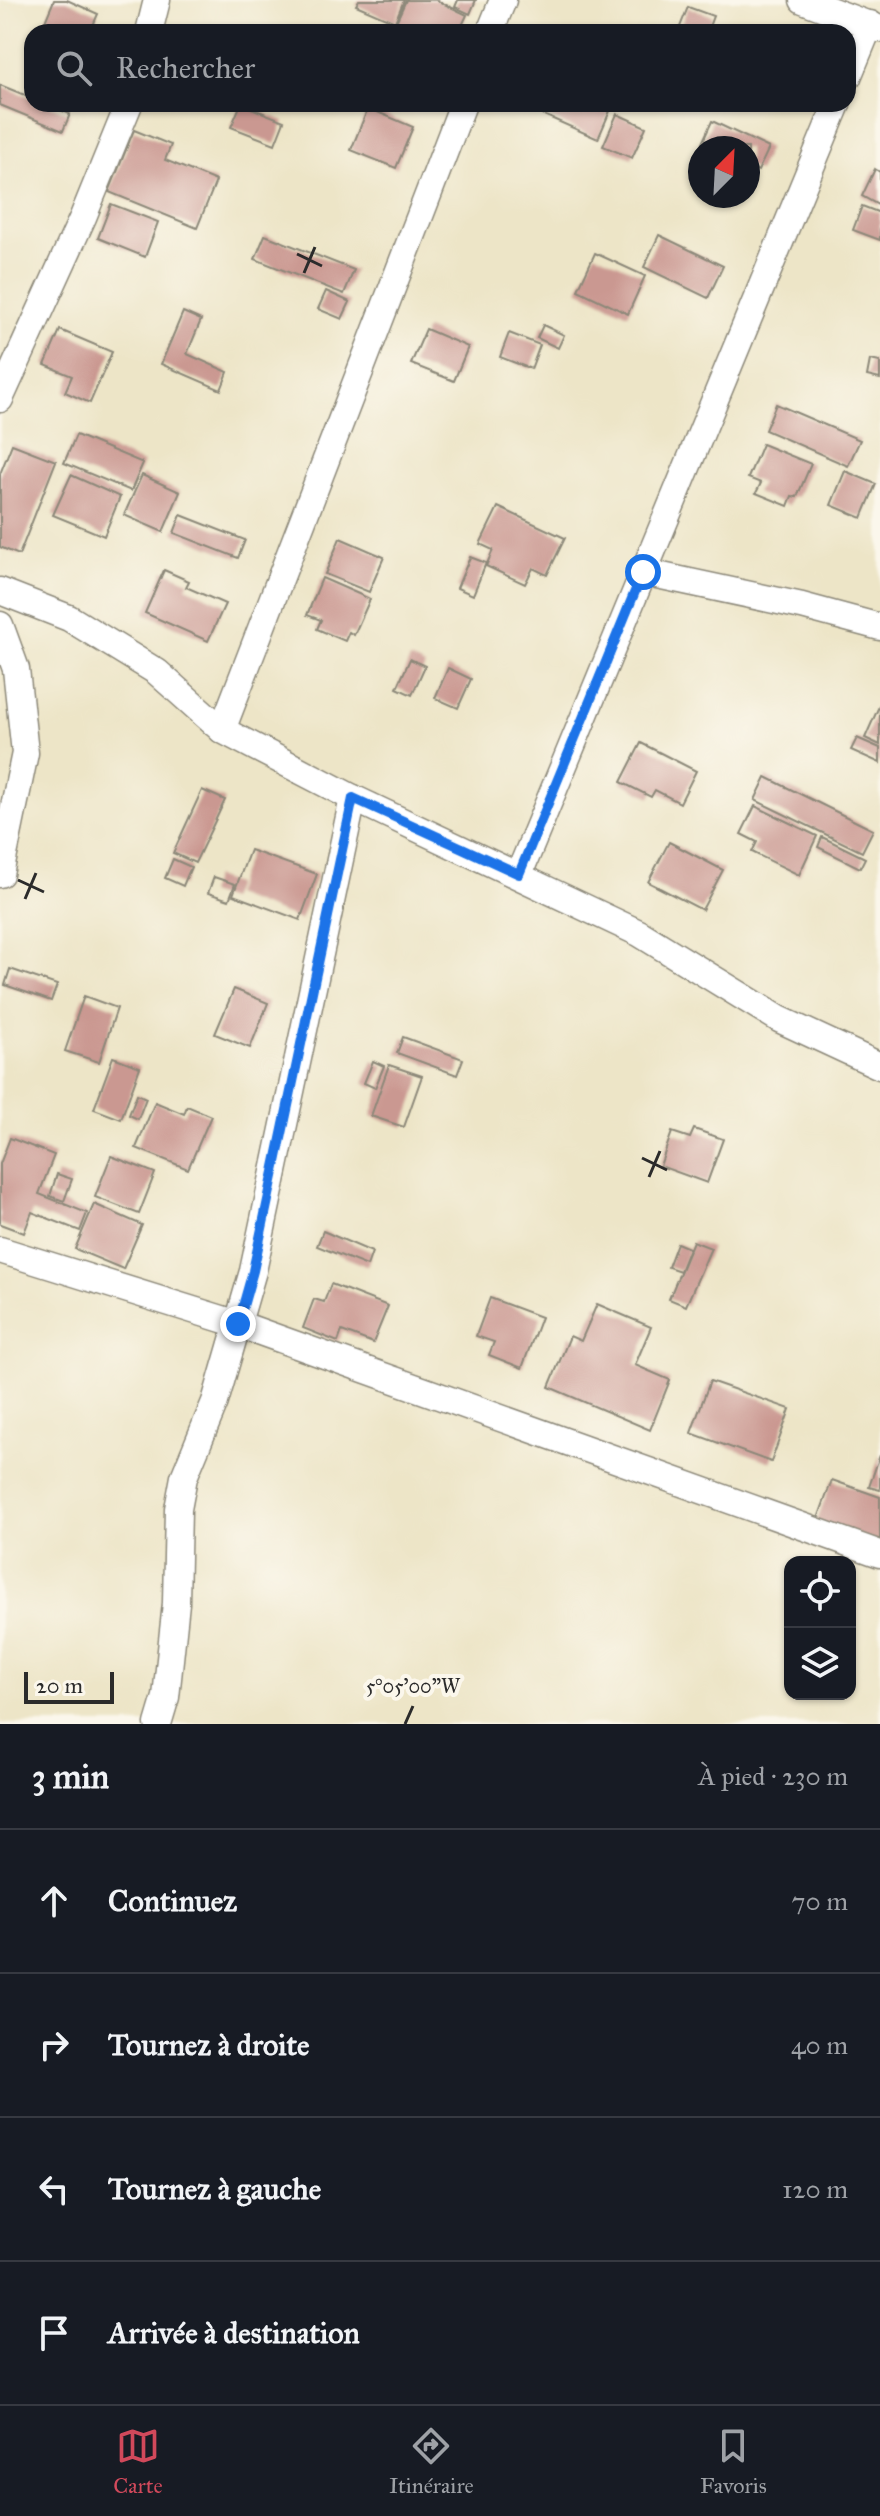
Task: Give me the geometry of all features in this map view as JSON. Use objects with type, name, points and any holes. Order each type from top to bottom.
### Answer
[{"type":"street","points":[[151,24],[157,0]]},
{"type":"street","points":[[493,24],[503,0]]},
{"type":"street","points":[[803,0],[875,27],[856,62]]},
{"type":"street","points":[[0,399],[126,112]]},
{"type":"street","points":[[222,730],[460,112]]},
{"type":"street","points":[[519,874],[834,112]]},
{"type":"street","points":[[643,572],[802,606],[880,627]]},
{"type":"street","points":[[0,591],[69,618],[157,672],[222,730],[353,798],[639,933],[779,1019],[880,1066]]},
{"type":"street","points":[[0,625],[16,669],[25,753],[0,874]]},
{"type":"street","points":[[158,1724],[166,1697],[176,1603],[178,1509],[184,1477],[215,1402],[253,1271],[353,798]]},
{"type":"street","points":[[0,1250],[238,1324],[880,1554]]},
{"type":"building","points":[[54,0],[67,0],[98,14],[94,24],[44,24]]},
{"type":"building","points":[[359,0],[404,0],[395,22],[356,5]]},
{"type":"building","points":[[406,0],[436,0],[467,15],[463,24],[396,22]]},
{"type":"building","points":[[458,0],[476,0],[470,14],[455,7]]},
{"type":"building","points":[[688,7],[713,16],[710,24],[681,24]]},
{"type":"building","points":[[0,85],[24,95],[24,112],[70,114],[63,131],[0,105]]},
{"type":"building","points":[[238,112],[261,112],[284,121],[275,144],[231,127]]},
{"type":"building","points":[[366,112],[377,112],[413,127],[396,168],[351,150]]},
{"type":"building","points":[[537,112],[610,112],[598,139]]},
{"type":"building","points":[[617,114],[646,127],[632,158],[603,146]]},
{"type":"building","points":[[712,121],[744,136],[705,136]]},
{"type":"building","points":[[134,130],[171,145],[165,160],[216,181],[197,228],[109,192]]},
{"type":"building","points":[[760,144],[769,148],[760,167]]},
{"type":"building","points":[[875,169],[880,172],[880,206],[862,196]]},
{"type":"building","points":[[111,204],[158,222],[145,257],[98,238]]},
{"type":"building","points":[[862,206],[880,213],[880,240],[853,230]]},
{"type":"building","points":[[265,235],[354,270],[344,294],[255,259]]},
{"type":"building","points":[[659,235],[723,266],[708,298],[644,267]]},
{"type":"building","points":[[595,253],[645,276],[628,314],[578,290]]},
{"type":"building","points":[[326,291],[350,302],[342,319],[318,309]]},
{"type":"building","points":[[183,312],[201,320],[187,354],[228,372],[221,390],[161,364]]},
{"type":"building","points":[[543,325],[564,335],[558,348],[537,338]]},
{"type":"building","points":[[426,329],[468,347],[454,381],[411,364]]},
{"type":"building","points":[[60,330],[112,352],[90,403],[65,392],[72,376],[45,365]]},
{"type":"building","points":[[509,333],[540,345],[531,369],[500,357]]},
{"type":"building","points":[[870,360],[880,362],[880,379],[867,376]]},
{"type":"building","points":[[776,404],[860,440],[848,466],[765,430]]},
{"type":"building","points":[[76,435],[143,463],[131,491],[64,463]]},
{"type":"building","points":[[12,444],[56,461],[19,555],[0,547],[0,474]]},
{"type":"building","points":[[762,444],[811,464],[797,497],[792,496],[788,506],[756,493],[761,483],[748,478]]},
{"type":"building","points":[[845,471],[876,484],[862,518],[831,505]]},
{"type":"building","points":[[71,475],[120,497],[104,536],[53,515]]},
{"type":"building","points":[[142,475],[180,492],[163,532],[124,515]]},
{"type":"building","points":[[498,507],[565,538],[547,575],[533,568],[525,584],[486,566],[493,550],[480,544]]},
{"type":"building","points":[[181,515],[245,540],[238,558],[174,533]]},
{"type":"building","points":[[340,538],[384,557],[369,592],[325,574]]},
{"type":"building","points":[[470,557],[486,563],[473,595],[457,588]]},
{"type":"building","points":[[164,570],[189,581],[186,587],[225,604],[208,641],[145,613]]},
{"type":"building","points":[[322,578],[370,599],[354,635],[349,632],[345,641],[317,629],[321,620],[307,615]]},
{"type":"building","points":[[410,659],[425,666],[412,695],[397,688]]},
{"type":"building","points":[[448,668],[471,679],[458,708],[435,698]]},
{"type":"building","points":[[880,704],[880,745],[865,738]]},
{"type":"building","points":[[857,738],[880,748],[880,763],[851,750]]},
{"type":"building","points":[[641,743],[696,771],[680,803],[655,790],[651,797],[621,782]]},
{"type":"building","points":[[766,777],[873,830],[862,852],[755,800]]},
{"type":"building","points":[[202,790],[225,800],[195,863],[173,853]]},
{"type":"building","points":[[755,806],[817,836],[799,875],[752,852],[757,842],[741,834]]},
{"type":"building","points":[[822,837],[865,858],[860,868],[818,847]]},
{"type":"building","points":[[669,842],[723,870],[702,910],[648,882]]},
{"type":"building","points":[[250,850],[317,874],[300,920],[233,895]]},
{"type":"building","points":[[173,859],[191,867],[183,886],[165,878]]},
{"type":"building","points":[[214,877],[235,884],[229,900],[208,893]]},
{"type":"building","points":[[10,969],[57,985],[51,1001],[5,985]]},
{"type":"building","points":[[234,989],[268,1003],[250,1048],[215,1034]]},
{"type":"building","points":[[84,996],[117,1008],[99,1062],[65,1051]]},
{"type":"building","points":[[403,1037],[463,1059],[457,1075],[397,1053]]},
{"type":"building","points":[[113,1057],[140,1067],[121,1119],[94,1109]]},
{"type":"building","points":[[373,1061],[384,1066],[375,1088],[364,1083]]},
{"type":"building","points":[[389,1065],[422,1076],[404,1127],[371,1116]]},
{"type":"building","points":[[137,1094],[146,1098],[138,1119],[129,1115]]},
{"type":"building","points":[[155,1102],[184,1114],[187,1106],[211,1116],[188,1169],[136,1148]]},
{"type":"building","points":[[694,1129],[723,1139],[707,1183],[660,1166],[672,1132],[690,1138]]},
{"type":"building","points":[[10,1138],[54,1155],[39,1194],[87,1213],[80,1231],[32,1212],[24,1233],[0,1224],[0,1164]]},
{"type":"building","points":[[111,1156],[155,1173],[139,1214],[95,1197]]},
{"type":"building","points":[[57,1174],[72,1179],[64,1201],[50,1196]]},
{"type":"building","points":[[94,1204],[142,1225],[123,1269],[75,1249]]},
{"type":"building","points":[[323,1231],[372,1252],[367,1266],[317,1246]]},
{"type":"building","points":[[693,1241],[711,1248],[686,1306],[669,1299]]},
{"type":"building","points":[[677,1243],[689,1248],[680,1271],[668,1267]]},
{"type":"building","points":[[331,1284],[388,1306],[373,1343],[342,1331],[338,1342],[303,1328],[314,1299],[324,1302]]},
{"type":"building","points":[[490,1298],[541,1317],[522,1368],[489,1355],[494,1342],[476,1336]]},
{"type":"building","points":[[597,1304],[651,1327],[635,1365],[670,1380],[650,1430],[549,1387],[570,1336],[581,1341]]},
{"type":"building","points":[[710,1381],[790,1409],[771,1462],[691,1433]]},
{"type":"building","points":[[880,1455],[880,1490],[869,1487]]},
{"type":"building","points":[[832,1480],[880,1497],[880,1542],[816,1524]]},
{"type":"route","points":[[238,1324],[253,1271],[353,798],[519,874],[643,572]]}]
